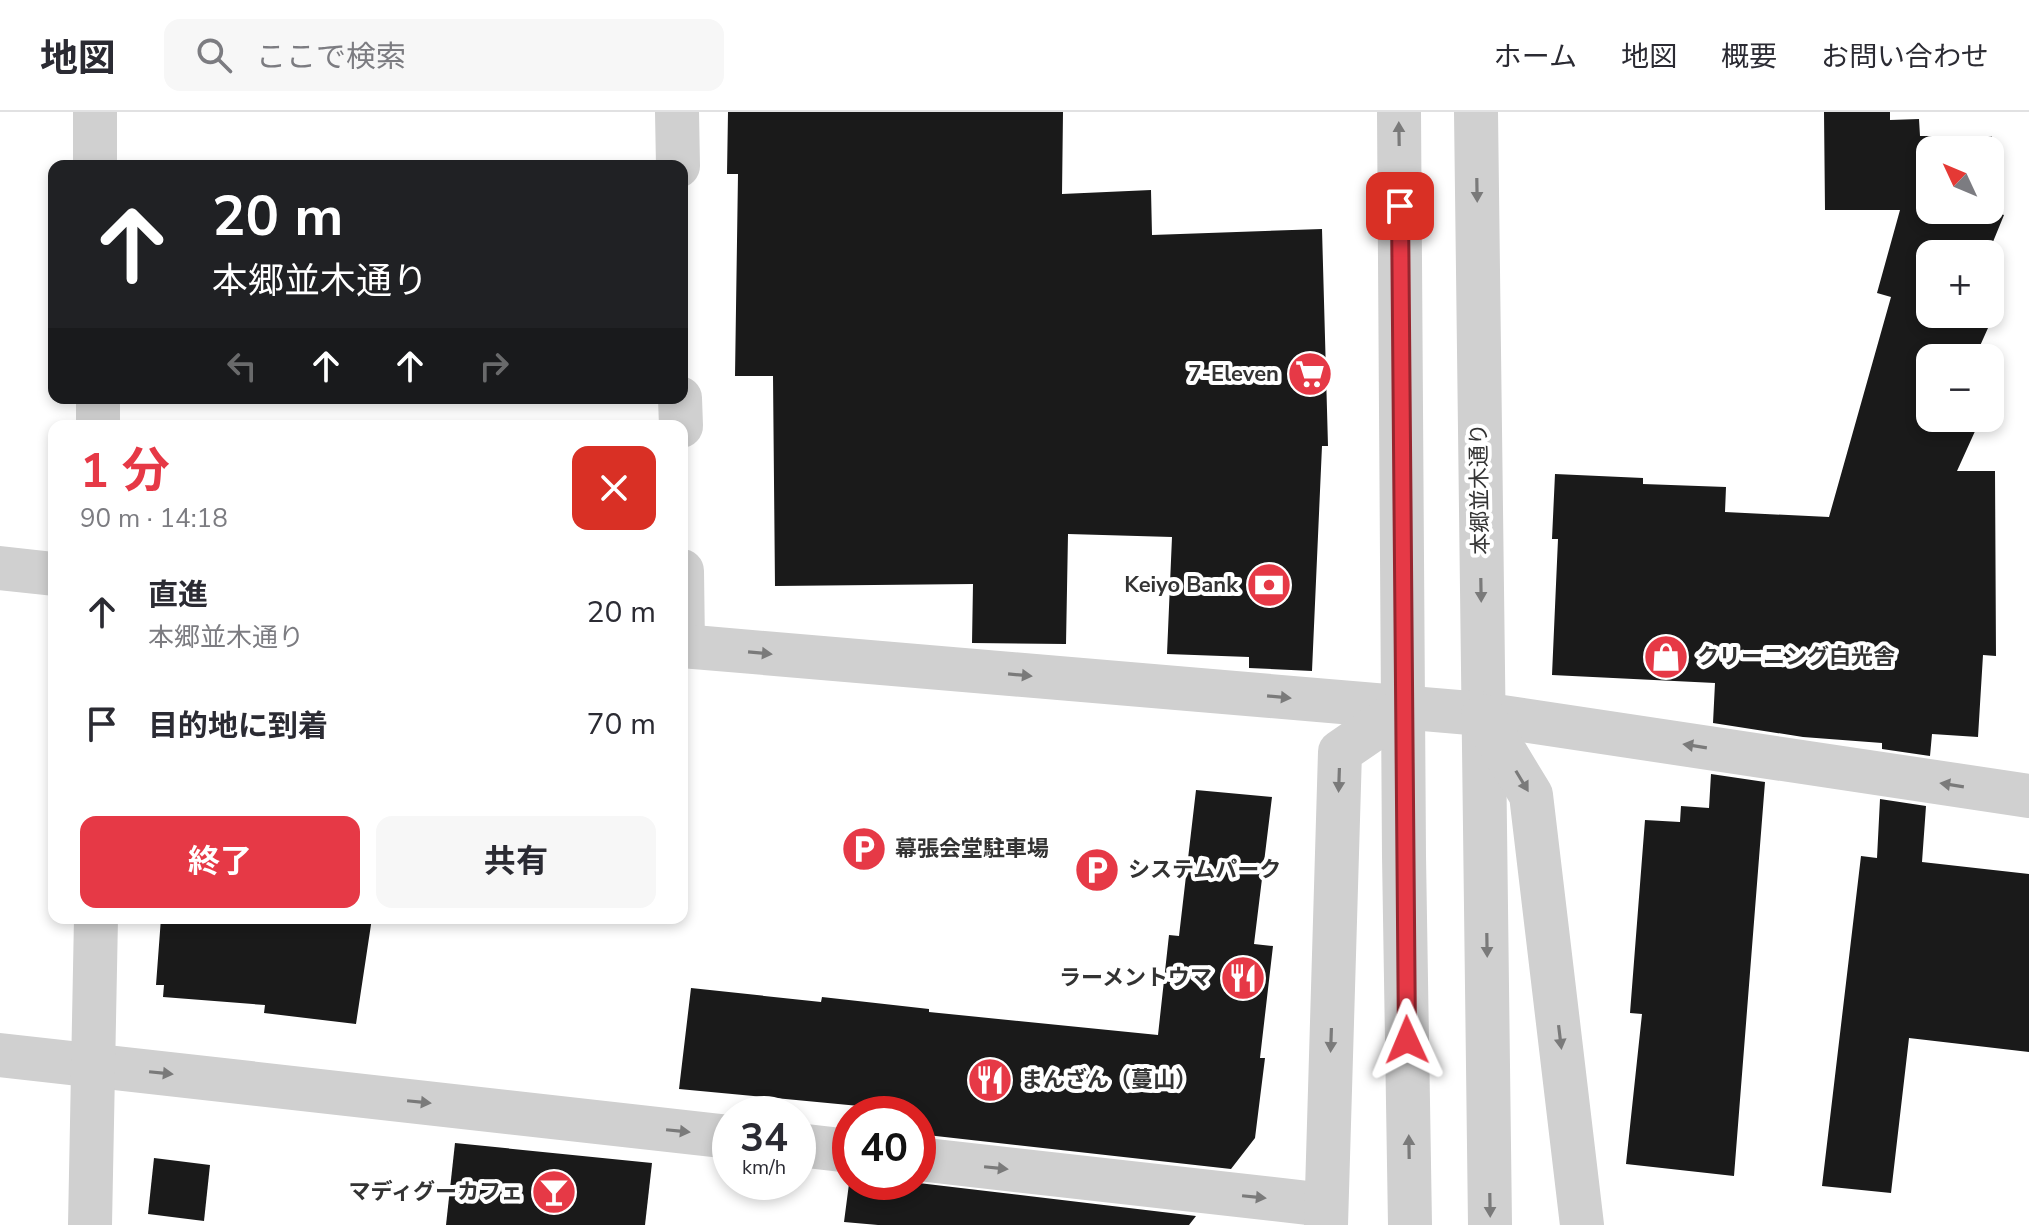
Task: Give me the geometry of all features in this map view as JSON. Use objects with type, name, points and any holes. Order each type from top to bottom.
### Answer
[{"type":"street","points":[[95,112],[95,160]]},
{"type":"street","points":[[677,112],[678,160]]},
{"type":"street","points":[[1399,112],[1410,1225]]},
{"type":"street","name":"本郷並木通り","points":[[1476,112],[1490,1225]]},
{"type":"street","points":[[0,568],[48,573]]},
{"type":"street","points":[[688,647],[1482,714],[2029,796]]},
{"type":"street","points":[[936,1161],[1326,1215],[1340,752],[1404,708]]},
{"type":"street","points":[[1482,714],[1531,795],[1582,1225]]},
{"type":"street","points":[[90,1225],[96,924]]},
{"type":"street","points":[[0,1055],[712,1135]]},
{"type":"building","points":[[728,112],[1063,112],[1062,194],[1151,190],[1152,235],[1322,229],[1328,446],[1322,446],[1312,671],[1249,668],[1249,657],[1167,654],[1172,537],[1068,534],[1066,644],[972,643],[973,584],[775,586],[773,376],[735,376],[738,174],[727,174]]},
{"type":"building","points":[[1824,112],[1890,112],[1890,120],[1919,119],[1920,136],[1916,136],[1916,224],[2000,224],[1994,240],[1916,240],[1916,328],[1988,328],[1981,344],[1916,344],[1916,432],[1975,432],[1957,471],[1995,471],[1996,656],[1983,655],[1978,737],[1932,734],[1930,756],[1882,749],[1882,743],[1803,737],[1713,723],[1715,683],[1552,675],[1558,539],[1552,539],[1555,474],[1643,478],[1643,484],[1726,487],[1725,512],[1829,517],[1891,297],[1877,293],[1900,210],[1825,210]]},
{"type":"building","points":[[1711,774],[1765,782],[1734,1176],[1626,1164],[1642,1014],[1630,1013],[1645,820],[1680,822],[1681,806],[1709,808]]},
{"type":"building","points":[[1196,790],[1272,797],[1254,944],[1273,946],[1260,1058],[1265,1058],[1255,1138],[1231,1169],[936,1136],[936,1096],[832,1096],[832,1103],[816,1102],[816,1096],[753,1096],[679,1089],[691,988],[821,1002],[822,997],[929,1009],[929,1012],[1158,1035],[1169,935],[1179,936]]},
{"type":"building","points":[[1880,799],[1926,806],[1922,862],[2029,874],[2029,1052],[1909,1038],[1891,1193],[1822,1186],[1861,856],[1877,858]]},
{"type":"building","points":[[161,924],[371,924],[356,1024],[264,1013],[265,1005],[163,997],[164,985],[156,985]]},
{"type":"building","points":[[455,1143],[652,1163],[645,1225],[446,1225]]},
{"type":"building","points":[[154,1158],[210,1165],[204,1221],[148,1214]]},
{"type":"building","points":[[936,1185],[1196,1216],[1189,1225],[878,1225],[844,1222],[847,1200],[936,1200]]},
{"type":"place","name":"7-Eleven","points":[[1310,374]]},
{"type":"place","name":"Keiyo Bank","points":[[1269,585]]},
{"type":"place","name":"クリーニング白光舎","points":[[1666,657]]},
{"type":"place","name":"幕張会堂駐車場","points":[[864,849]]},
{"type":"place","name":"システムパーク","points":[[1097,870]]},
{"type":"place","name":"ラーメントウマ","points":[[1243,978]]},
{"type":"place","name":"まんざん（蔓山）","points":[[990,1080]]},
{"type":"place","name":"マディグーカフェ","points":[[554,1192]]},
{"type":"route","points":[[1400,206],[1407,1040]]}]
